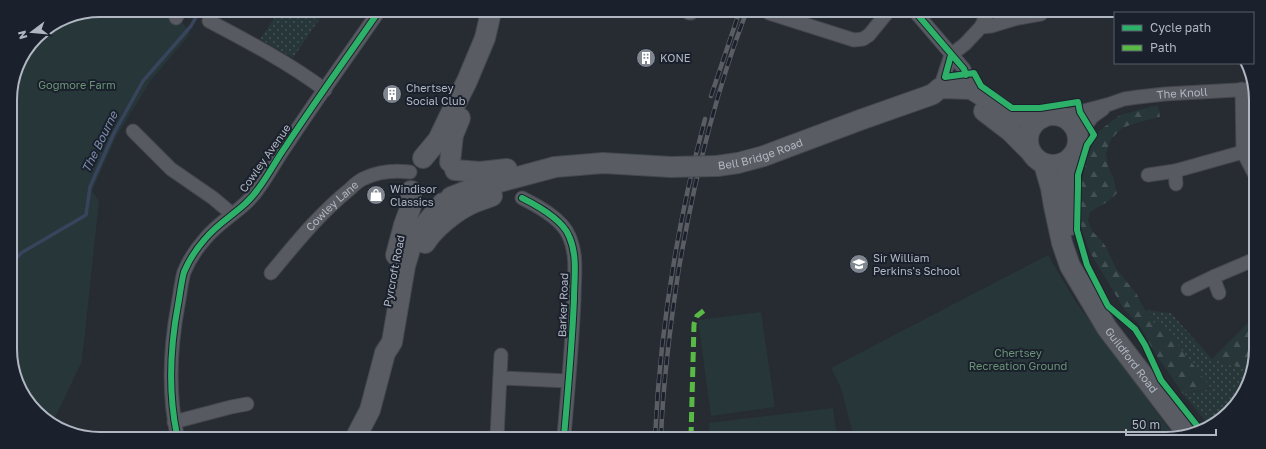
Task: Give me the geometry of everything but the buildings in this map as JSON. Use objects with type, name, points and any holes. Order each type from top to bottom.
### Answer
[{"type":"main road","points":[[490,17],[485,38],[467,81],[438,140],[414,173],[415,197],[421,202],[436,205],[447,200],[455,191],[457,177],[453,166],[453,135],[461,116],[477,87],[493,48],[502,17]]},
{"type":"main road","points":[[937,91],[948,99],[972,97],[992,102],[1008,114],[1023,117],[1052,117],[1067,120],[1076,130],[1078,144],[1076,151],[1071,157],[1066,162],[1059,165],[1052,165],[1037,157],[1028,143],[1028,135],[1036,122],[1052,117]]},
{"type":"main road","name":"Bell Bridge Road","points":[[453,166],[480,172],[542,166],[555,167],[603,163],[671,167],[718,166],[738,163],[764,156],[937,91]]},
{"type":"main road","name":"Guildford Road","points":[[972,97],[1037,157],[1051,188],[1062,243],[1070,266],[1107,328],[1184,430]]},
{"type":"main road","points":[[414,173],[430,156],[444,158],[453,166]]},
{"type":"main road","name":"Guildford Road","points":[[1071,157],[1068,174],[1067,202],[1074,244],[1079,263],[1080,283]]},
{"type":"main road","points":[[400,294],[418,254],[429,236],[454,214],[469,205],[528,183],[555,167]]},
{"type":"main road","name":"Bell Bridge Road","points":[[447,200],[469,190],[555,167]]},
{"type":"main road","name":"Pyrcroft Road","points":[[385,353],[381,340],[396,255],[411,206],[414,173]]},
{"type":"main road","name":"Pyrcroft Road","points":[[360,432],[370,410],[385,353],[392,342],[405,266],[412,239],[447,200]]},
{"type":"street","name":"Cowley Avenue","points":[[176,428],[171,390],[171,359],[174,328],[184,272],[193,255],[205,239],[217,226],[244,205],[258,190],[286,146],[375,17]]},
{"type":"street","points":[[782,17],[854,40],[862,39],[869,35],[884,17]]},
{"type":"street","points":[[919,17],[964,69],[972,97]]},
{"type":"street","points":[[937,91],[945,77],[951,55],[965,44],[981,27],[986,17]]},
{"type":"street","points":[[981,27],[991,26],[1024,17]]},
{"type":"street","points":[[209,21],[281,59],[325,90]]},
{"type":"street","name":"The Knoll","points":[[1052,117],[1110,104],[1124,99],[1144,96],[1248,89]]},
{"type":"street","points":[[1248,94],[1243,152],[1249,163]]},
{"type":"street","name":"The Knoll","points":[[1078,136],[1092,117],[1110,104]]},
{"type":"street","points":[[133,131],[171,169],[213,198],[232,214]]},
{"type":"street","points":[[1148,175],[1176,178],[1243,152]]},
{"type":"street","name":"Cowley Lane","points":[[272,273],[313,224],[332,204],[364,178],[385,171],[396,170],[414,173]]},
{"type":"street","name":"Barker Road","points":[[522,198],[540,207],[558,222],[568,234],[574,250],[575,270],[573,321],[564,432]]},
{"type":"street","points":[[1188,289],[1249,262]]},
{"type":"street","points":[[1213,277],[1219,293]]},
{"type":"street","points":[[497,432],[501,354]]},
{"type":"street","points":[[500,378],[568,381]]},
{"type":"street","points":[[176,428],[231,407],[247,404]]},
{"type":"green space","name":"Gogmore Farm","points":[[100,17],[179,17],[190,34],[151,80],[116,137],[92,191],[99,201],[82,361],[55,418],[38,404],[26,386],[21,376],[17,349],[17,95],[23,68],[32,52],[52,52],[52,33],[73,21]]},
{"type":"green space","points":[[275,17],[321,17],[293,58],[260,39]]},
{"type":"green space","points":[[1158,105],[1160,117],[1122,128],[1111,139],[1106,153],[1108,166],[1114,180],[1117,193],[1109,201],[1090,212],[1088,220],[1092,231],[1106,247],[1117,270],[1136,293],[1154,323],[1163,326],[1211,388],[1183,394],[1155,353],[1138,323],[1124,309],[1091,254],[1082,231],[1080,215],[1080,190],[1088,154],[1099,131],[1120,115]]},
{"type":"green space","name":"Chertsey Recreation Ground","points":[[1048,255],[1076,302],[1171,432],[852,432],[841,388],[831,368]]},
{"type":"green space","points":[[1145,310],[1171,313],[1212,359],[1246,370],[1245,376],[1235,395],[1217,415],[1208,421],[1206,422],[1183,394],[1210,389],[1163,326],[1154,323]]},
{"type":"green space","points":[[761,312],[775,407],[711,416],[698,320]]},
{"type":"green space","points":[[1249,322],[1249,354],[1246,370],[1212,359]]},
{"type":"green space","points":[[833,408],[836,432],[710,432],[709,423]]},
{"type":"waterway","name":"The Bourne","points":[[17,258],[21,253],[86,215],[90,187],[114,133],[143,81],[191,26],[196,17]]},
{"type":"railway","points":[[711,96],[738,17]]},
{"type":"railway","points":[[661,432],[663,396],[670,335],[678,274],[690,207],[714,109],[745,17]]},
{"type":"railway","points":[[655,432],[661,357],[671,277],[686,198],[705,119]]},
{"type":"marked path","points":[[691,432],[694,324],[697,316],[706,309]]},
{"type":"cycle path","points":[[176,432],[172,403],[171,370],[175,321],[184,272],[196,250],[211,232],[246,203],[258,189],[282,151],[375,17]]},
{"type":"cycle path","points":[[920,17],[964,69],[966,75]]},
{"type":"cycle path","points":[[951,55],[945,77],[974,73],[981,86],[1012,108],[1040,108],[1078,102],[1080,112],[1094,135],[1087,145],[1078,175],[1077,230],[1087,265],[1108,306],[1135,329],[1145,345],[1161,380],[1198,426]]},
{"type":"cycle path","points":[[522,198],[542,209],[561,224],[569,236],[574,251],[575,267],[573,316],[564,432]]},
{"type":"place","name":"KONE","points":[[646,58]]},
{"type":"place","name":"Chertsey Social Club","points":[[392,94]]},
{"type":"place","name":"Windisor Classics","points":[[376,195]]},
{"type":"place","name":"Sir William Perkins's School","points":[[859,264]]}]
